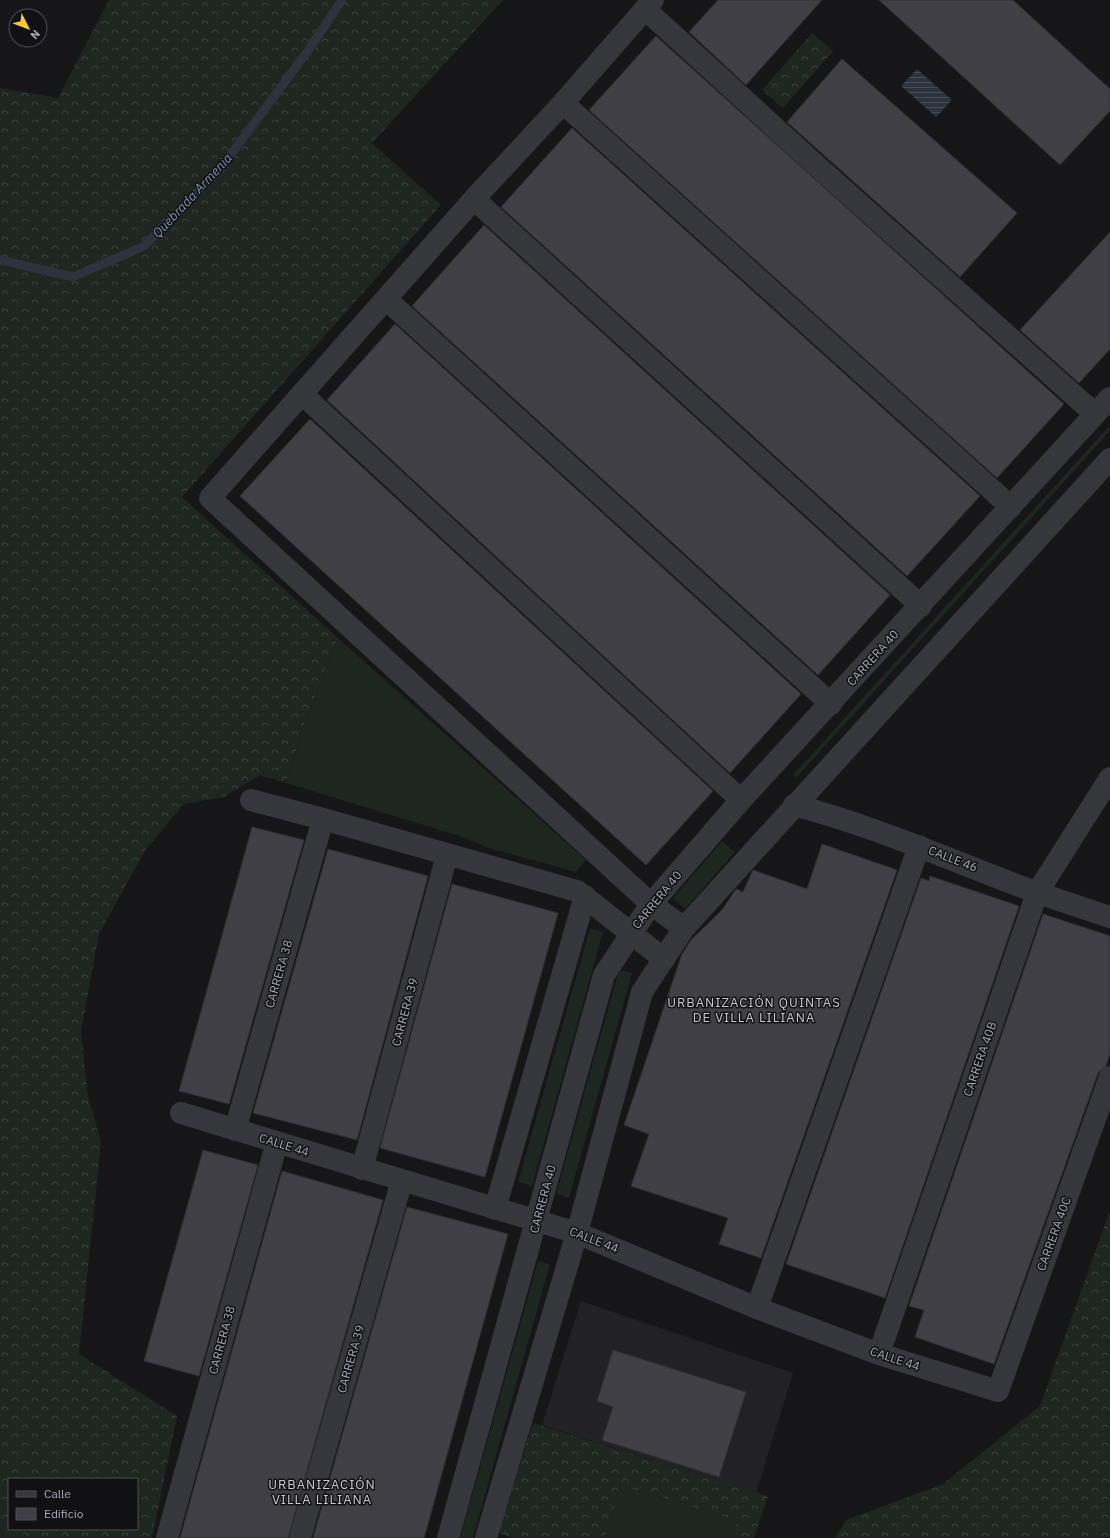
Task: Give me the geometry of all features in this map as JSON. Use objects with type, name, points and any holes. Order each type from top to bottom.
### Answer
[{"type":"street","points":[[684,928],[651,904],[210,498],[474,199],[563,103],[649,5],[817,166],[1095,414]]},
{"type":"street","points":[[563,103],[1011,507]]},
{"type":"street","points":[[474,199],[921,606]]},
{"type":"street","points":[[386,299],[831,704]]},
{"type":"street","points":[[302,394],[741,800]]},
{"type":"street","name":"CARRERA 40","points":[[448,1538],[604,975],[651,904],[741,800],[921,606],[1110,398]]},
{"type":"street","points":[[486,1538],[577,1233],[642,992],[684,928],[794,805],[1110,459]]},
{"type":"street","name":"CARRERA 40B","points":[[878,1354],[1037,893],[1110,778]]},
{"type":"street","points":[[251,800],[324,819],[576,891],[585,896],[630,934],[664,959]]},
{"type":"street","name":"CALLE 46","points":[[794,805],[824,813],[919,846],[1037,893],[1110,917]]},
{"type":"street","name":"CARRERA 38","points":[[235,1130],[324,819]]},
{"type":"street","points":[[757,1308],[919,846]]},
{"type":"street","name":"CARRERA 39","points":[[362,1169],[447,855]]},
{"type":"street","points":[[495,1209],[585,896]]},
{"type":"street","name":"CARRERA 40C","points":[[998,1391],[1110,1078]]},
{"type":"street","name":"CALLE 44","points":[[181,1113],[577,1233],[757,1308],[878,1354],[998,1391]]},
{"type":"street","name":"CARRERA 38","points":[[167,1538],[276,1142]]},
{"type":"street","name":"CARRERA 39","points":[[300,1538],[402,1180]]},
{"type":"shaded area","points":[[917,69],[952,100],[936,117],[901,86]]},
{"type":"shaded area","points":[[581,1301],[793,1373],[756,1493],[542,1425]]},
{"type":"green space","points":[[109,0],[503,0],[372,143],[441,205],[182,497],[338,638],[304,725],[286,783],[260,775],[224,797],[184,804],[146,849],[99,934],[81,1031],[88,1096],[101,1142],[79,1354],[177,1416],[152,1538],[34,1538],[0,1528],[0,88],[58,98]]},
{"type":"green space","points":[[812,33],[833,51],[783,108],[762,90]]},
{"type":"green space","points":[[1110,425],[1110,431],[796,778],[793,775]]},
{"type":"green space","points":[[338,638],[586,860],[576,872],[485,847],[466,838],[286,783],[304,725]]},
{"type":"green space","points":[[722,841],[735,852],[685,909],[673,898]]},
{"type":"green space","points":[[590,928],[603,932],[532,1186],[518,1182]]},
{"type":"green space","points":[[619,970],[632,973],[569,1198],[556,1194]]},
{"type":"green space","points":[[1110,1210],[1110,1538],[835,1538],[846,1520],[943,1484],[1040,1406]]},
{"type":"green space","points":[[538,1261],[550,1264],[473,1538],[460,1538]]},
{"type":"green space","points":[[533,1423],[768,1496],[754,1538],[513,1538],[498,1533]]},
{"type":"green space","points":[[621,1485],[737,1521],[732,1538],[605,1538]]},
{"type":"green space","points":[[0,1528],[34,1538],[0,1538]]},
{"type":"building","points":[[718,0],[822,0],[746,85],[689,32]]},
{"type":"building","points":[[879,0],[1013,0],[1110,89],[1110,111],[1060,165]]},
{"type":"building","points":[[656,36],[1064,404],[997,478],[589,110]]},
{"type":"building","points":[[842,59],[1017,213],[960,277],[787,122]]},
{"type":"building","points":[[572,128],[980,496],[907,576],[501,207]]},
{"type":"building","points":[[484,225],[890,595],[818,675],[412,306]]},
{"type":"building","points":[[1110,232],[1110,349],[1079,383],[1020,330]]},
{"type":"building","points":[[395,324],[801,694],[730,773],[327,400]]},
{"type":"building","points":[[310,419],[713,791],[646,865],[240,496]]},
{"type":"building","points":[[252,827],[304,840],[229,1104],[179,1091]]},
{"type":"building","points":[[822,844],[897,870],[761,1258],[719,1244],[728,1218],[631,1186],[649,1134],[624,1125],[682,954],[691,940],[722,910],[736,889],[743,892],[753,870],[807,889]]},
{"type":"building","points":[[328,849],[428,876],[357,1140],[253,1113]]},
{"type":"building","points":[[930,876],[1019,906],[885,1298],[786,1264],[921,878],[929,881]]},
{"type":"building","points":[[452,884],[558,913],[485,1177],[380,1148]]},
{"type":"building","points":[[1043,914],[1110,936],[1110,1053],[1106,1066],[1098,1073],[994,1364],[915,1337],[924,1310],[909,1306]]},
{"type":"building","points":[[203,1150],[258,1165],[199,1376],[144,1361]]},
{"type":"building","points":[[282,1171],[383,1200],[288,1538],[180,1538]]},
{"type":"building","points":[[407,1207],[508,1234],[428,1524],[424,1538],[313,1538]]},
{"type":"building","points":[[613,1350],[746,1392],[719,1477],[602,1440],[613,1407],[597,1401]]},
{"type":"waterway","name":"Quebrada Armenia","points":[[0,260],[73,277],[144,246],[220,169],[307,52],[342,0]]},
{"type":"district","name":"URBANIZACIÓN QUINTAS DE VILLA LILIANA","points":[[754,1010]]},
{"type":"district","name":"URBANIZACIÓN VILLA LILIANA","points":[[322,1492]]}]
